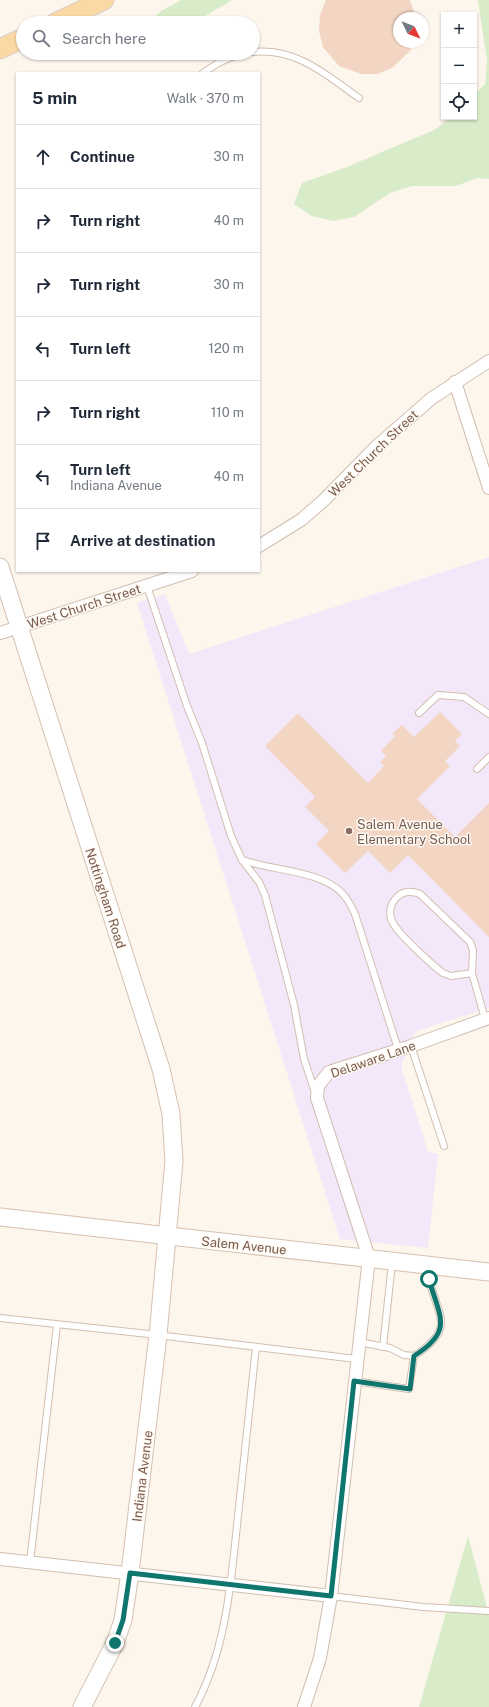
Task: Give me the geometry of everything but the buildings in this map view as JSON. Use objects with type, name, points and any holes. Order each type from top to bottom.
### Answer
[{"type":"main road","points":[[70,16],[104,0]]},
{"type":"main road","points":[[0,49],[16,41]]},
{"type":"main road","name":"Nottingham Road","points":[[0,567],[161,1069],[171,1114],[174,1161],[169,1236]]},
{"type":"main road","name":"Salem Avenue","points":[[0,1217],[489,1272]]},
{"type":"main road","name":"Indiana Avenue","points":[[82,1707],[115,1643],[123,1620],[130,1573],[169,1236]]},
{"type":"street","name":"West Church Street","points":[[260,545],[302,520],[323,502],[406,420],[455,382],[489,361]]},
{"type":"street","points":[[455,382],[489,488]]},
{"type":"street","name":"West Church Street","points":[[0,633],[189,572]]},
{"type":"street","name":"Delaware Lane","points":[[317,1098],[318,1086],[329,1072],[411,1046],[487,1018]]},
{"type":"street","points":[[304,1707],[320,1658],[331,1596],[356,1359],[369,1258],[317,1098]]},
{"type":"street","points":[[0,1559],[331,1596]]},
{"type":"lane","points":[[260,52],[281,53],[302,60],[359,98]]},
{"type":"lane","points":[[204,72],[225,60]]},
{"type":"lane","points":[[147,586],[187,706],[202,743],[231,836],[242,860],[259,882],[265,895],[294,1006],[304,1059],[317,1098]]},
{"type":"lane","points":[[419,714],[438,695],[464,697],[489,714]]},
{"type":"lane","points":[[477,769],[489,757]]},
{"type":"lane","points":[[242,860],[260,866],[324,881],[341,892],[355,914],[398,1049]]},
{"type":"lane","points":[[472,973],[451,976],[443,973],[394,925],[390,911],[392,903],[398,896],[412,891],[420,894],[465,937],[473,950],[472,973],[487,1018]]},
{"type":"lane","points":[[411,1046],[444,1146]]},
{"type":"lane","points":[[383,1347],[392,1261]]},
{"type":"lane","points":[[354,1381],[410,1389],[414,1356],[436,1339],[441,1327],[439,1308],[429,1279],[429,1265]]},
{"type":"lane","points":[[0,1318],[356,1359]]},
{"type":"lane","points":[[30,1562],[57,1325]]},
{"type":"lane","points":[[358,1342],[383,1347],[414,1356]]},
{"type":"lane","points":[[195,1707],[211,1672],[223,1635],[231,1584],[256,1348]]},
{"type":"lane","points":[[331,1596],[423,1607],[489,1611]]},
{"type":"shaded area","name":"Salem Avenue Elementary School","points":[[489,557],[489,1008],[416,1031],[401,1066],[428,1152],[438,1154],[428,1248],[340,1239],[137,603],[165,594],[189,654]]},
{"type":"green space","points":[[181,0],[232,0],[205,16],[156,16],[161,11]]},
{"type":"green space","points":[[478,0],[489,0],[489,179],[477,178],[456,186],[412,186],[390,193],[354,217],[333,221],[312,216],[294,204],[302,183],[347,167],[434,130],[448,120],[477,120],[477,92],[485,84],[487,61]]},
{"type":"green space","points":[[468,1536],[489,1615],[489,1707],[419,1707]]},
{"type":"place","name":"Salem Avenue Elementary School","points":[[349,831]]},
{"type":"route","points":[[115,1643],[123,1620],[130,1573],[331,1596],[354,1381],[410,1389],[414,1356],[424,1350],[436,1339],[441,1327],[439,1308],[429,1279]]}]
